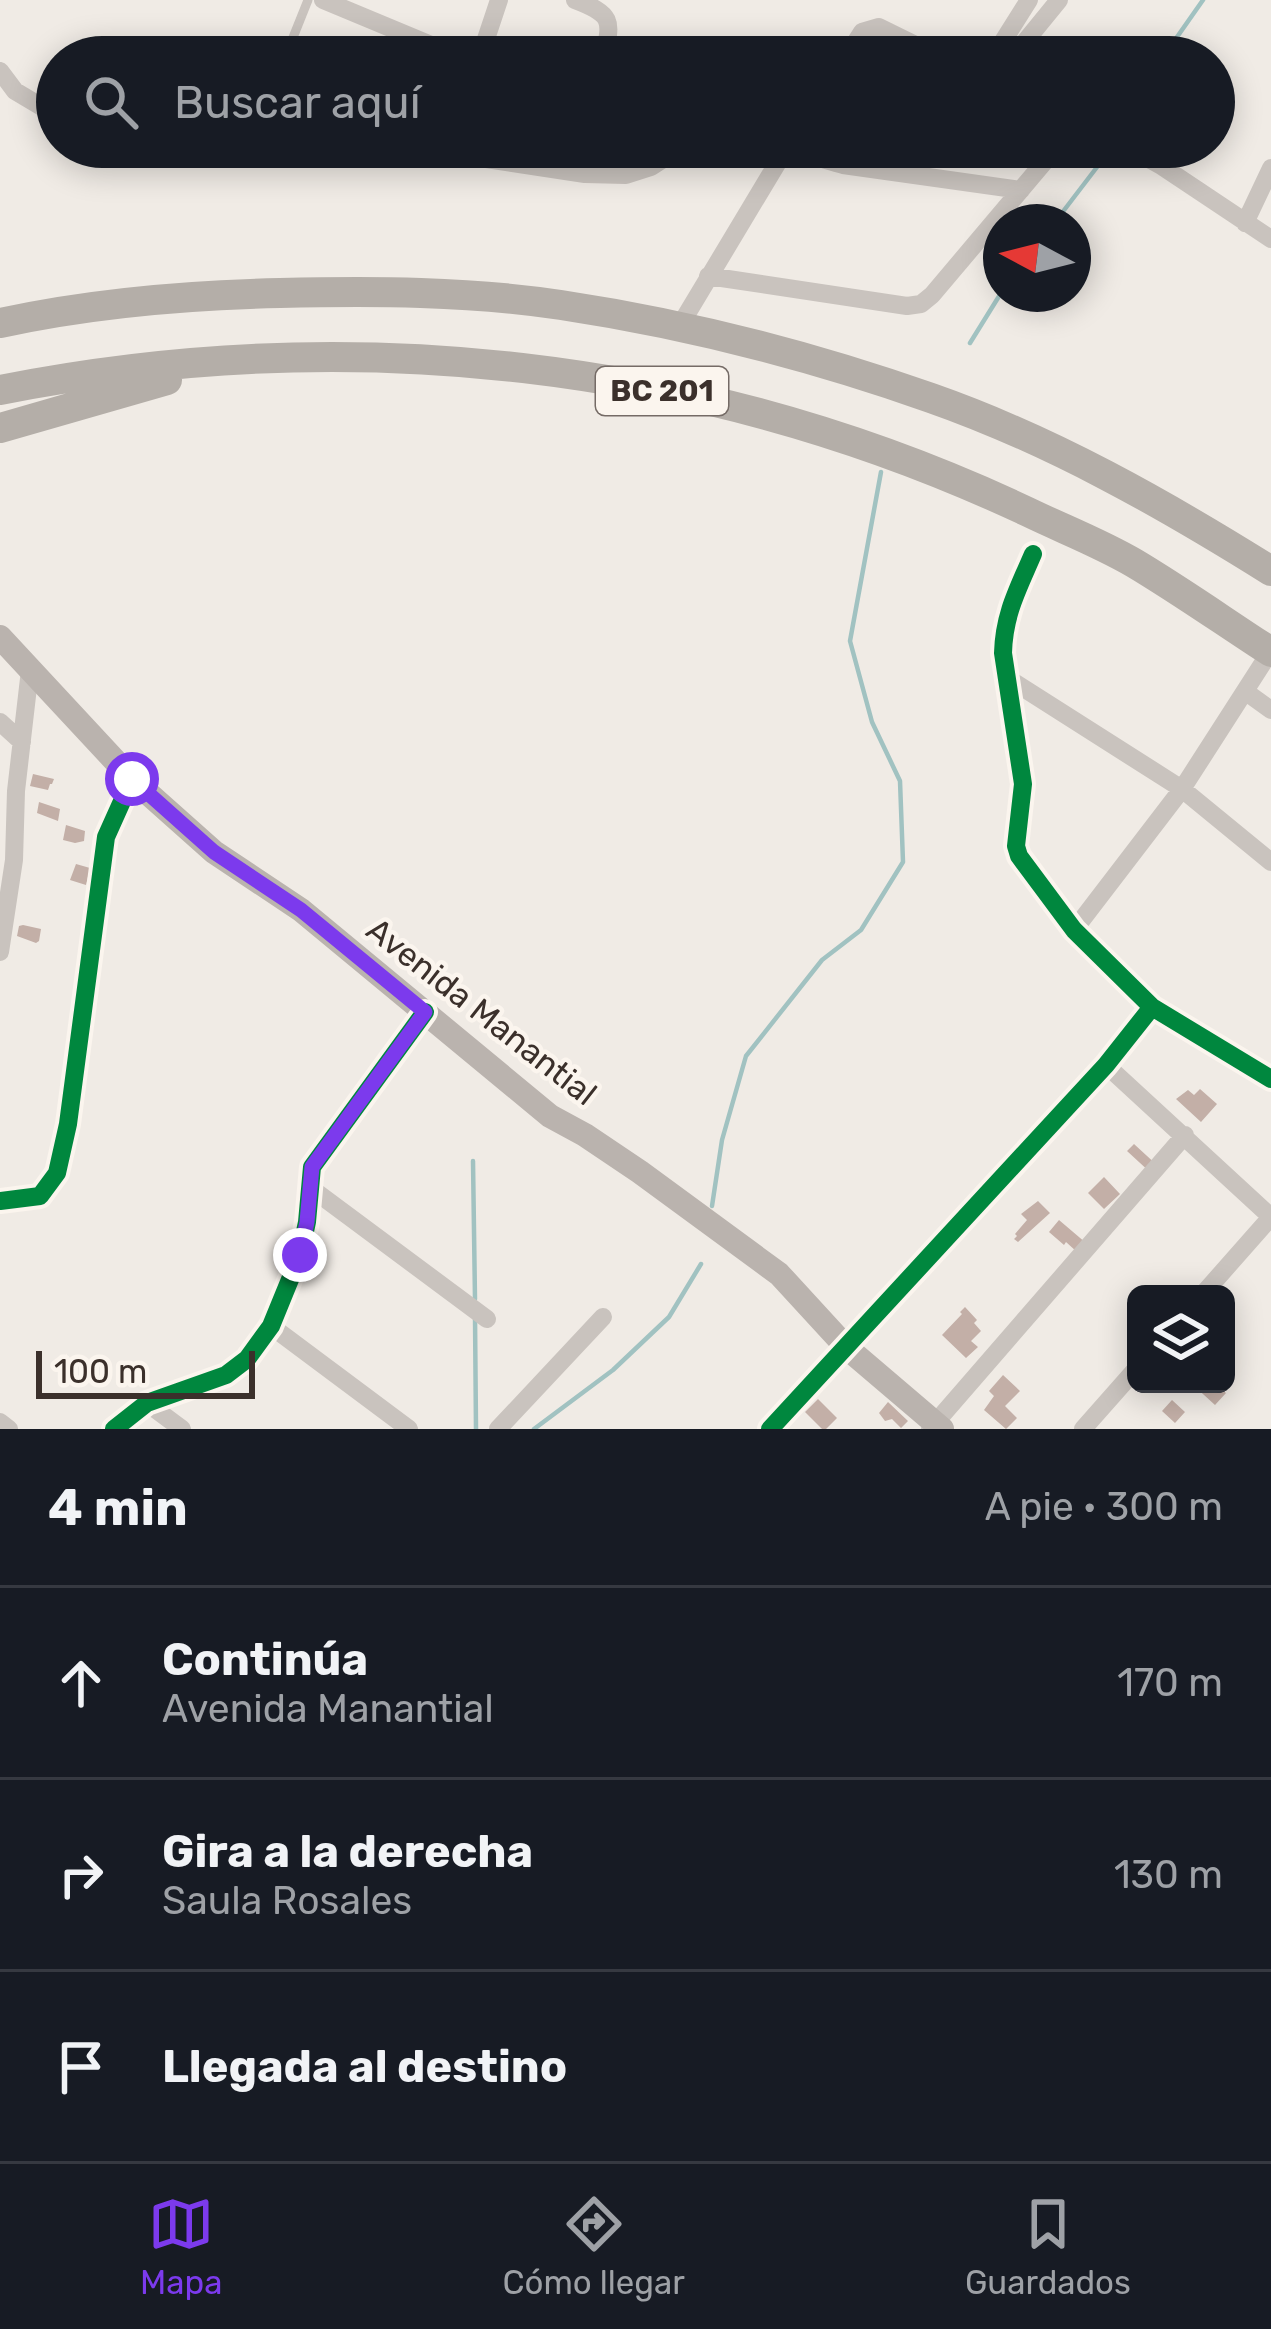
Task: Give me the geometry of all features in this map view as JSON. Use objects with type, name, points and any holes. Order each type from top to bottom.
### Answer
[{"type":"highway","name":"BC 201","points":[[0,323],[80,308],[215,295],[364,292],[559,305],[680,327],[934,399],[1073,458],[1196,524],[1271,572]]},
{"type":"highway","points":[[0,310],[80,308]]},
{"type":"highway","name":"BC 201","points":[[0,390],[241,358],[381,356],[480,362],[641,386],[853,440],[979,489],[1131,562],[1271,652]]},
{"type":"highway","points":[[0,428],[241,358]]},
{"type":"main road","name":"Avenida Manantial","points":[[0,638],[132,779],[214,852],[301,910],[550,1116],[640,1172],[779,1274],[847,1348],[936,1427]]},
{"type":"street","points":[[323,0],[410,36]]},
{"type":"street","points":[[487,36],[499,0]]},
{"type":"street","points":[[575,0],[602,9]]},
{"type":"street","points":[[1006,36],[1029,0]]},
{"type":"street","points":[[1030,36],[1059,0]]},
{"type":"street","points":[[859,36],[879,27],[897,36]]},
{"type":"street","points":[[0,71],[15,92],[36,104]]},
{"type":"street","points":[[545,168],[626,175],[648,168]]},
{"type":"street","points":[[680,327],[774,168]]},
{"type":"street","points":[[864,168],[1021,190]]},
{"type":"street","points":[[708,276],[907,306],[921,304],[1040,168]]},
{"type":"street","points":[[1164,168],[1271,239]]},
{"type":"street","points":[[1245,223],[1271,168]]},
{"type":"street","points":[[1033,554],[1008,610],[1003,653],[1023,784],[1019,856],[1075,929],[1152,1007],[1268,1072]]},
{"type":"street","points":[[1075,929],[1182,789],[1271,652]]},
{"type":"street","points":[[0,952],[14,860],[8,789],[22,742],[30,670]]},
{"type":"street","points":[[1006,677],[1182,789],[1268,851]]},
{"type":"street","points":[[1246,692],[1271,710]]},
{"type":"street","points":[[0,722],[22,742]]},
{"type":"street","points":[[0,1201],[40,1196],[57,1173],[68,1124],[106,837],[132,779]]},
{"type":"street","points":[[770,1429],[1106,1065],[1152,1007]]},
{"type":"street","points":[[114,1429],[147,1403],[226,1375],[247,1359],[271,1326],[300,1255],[312,1167],[425,1012]]},
{"type":"street","points":[[1106,1065],[1271,1217],[1211,1285]]},
{"type":"street","points":[[936,1427],[1185,1135]]},
{"type":"street","points":[[308,1186],[487,1319]]},
{"type":"street","points":[[498,1429],[603,1317]]},
{"type":"street","points":[[271,1326],[409,1429]]},
{"type":"street","points":[[1083,1429],[1127,1379]]},
{"type":"street","points":[[147,1403],[182,1429]]},
{"type":"street","points":[[0,1421],[9,1429]]},
{"type":"lane","points":[[294,36],[308,0]]},
{"type":"building","points":[[33,774],[54,779],[48,790],[30,786]]},
{"type":"building","points":[[39,802],[60,809],[58,821],[37,813]]},
{"type":"building","points":[[66,825],[85,831],[84,841],[63,840]]},
{"type":"building","points":[[76,864],[90,868],[86,885],[70,880]]},
{"type":"building","points":[[23,925],[41,929],[39,941],[17,936]]},
{"type":"building","points":[[1200,1089],[1217,1104],[1201,1122],[1176,1099],[1188,1090],[1194,1095]]},
{"type":"building","points":[[1134,1144],[1159,1167],[1152,1174],[1127,1151]]},
{"type":"building","points":[[1104,1177],[1120,1194],[1104,1209],[1088,1193]]},
{"type":"building","points":[[1038,1201],[1050,1213],[1018,1242],[1015,1234],[1027,1220],[1021,1214]]},
{"type":"building","points":[[1059,1220],[1086,1243],[1077,1252],[1049,1232]]},
{"type":"building","points":[[965,1307],[981,1331],[971,1341],[978,1347],[966,1358],[942,1335]]},
{"type":"building","points":[[1003,1375],[1020,1391],[1005,1406],[1017,1418],[1006,1429],[984,1410],[994,1396],[989,1391]]},
{"type":"building","points":[[1202,1393],[1226,1393],[1215,1405]]},
{"type":"building","points":[[818,1399],[837,1418],[826,1429],[805,1412]]},
{"type":"building","points":[[1172,1400],[1185,1412],[1175,1423],[1162,1411]]},
{"type":"building","points":[[888,1402],[908,1421],[901,1428],[879,1413]]},
{"type":"waterway","points":[[1178,36],[1203,0]]},
{"type":"waterway","points":[[1069,204],[1096,168]]},
{"type":"waterway","points":[[970,343],[989,312]]},
{"type":"waterway","points":[[712,1206],[722,1140],[746,1056],[822,960],[861,930],[903,862],[900,781],[872,722],[850,641],[881,472]]},
{"type":"waterway","points":[[473,1161],[475,1299]]},
{"type":"waterway","points":[[534,1429],[613,1370],[669,1317],[701,1264]]},
{"type":"waterway","points":[[475,1316],[476,1429]]},
{"type":"cycle path","points":[[1033,554],[1009,614],[1003,653],[1023,784],[1016,846],[1074,930],[1152,1007]]},
{"type":"cycle path","points":[[0,1201],[40,1196],[57,1173],[68,1124],[106,837],[132,779]]},
{"type":"cycle path","points":[[770,1429],[1106,1065],[1152,1007],[1271,1079]]},
{"type":"cycle path","points":[[114,1429],[147,1403],[226,1375],[247,1359],[271,1326],[300,1255],[312,1167],[425,1012]]},
{"type":"route","points":[[132,779],[214,852],[301,910],[425,1012],[312,1167],[300,1255]]}]
